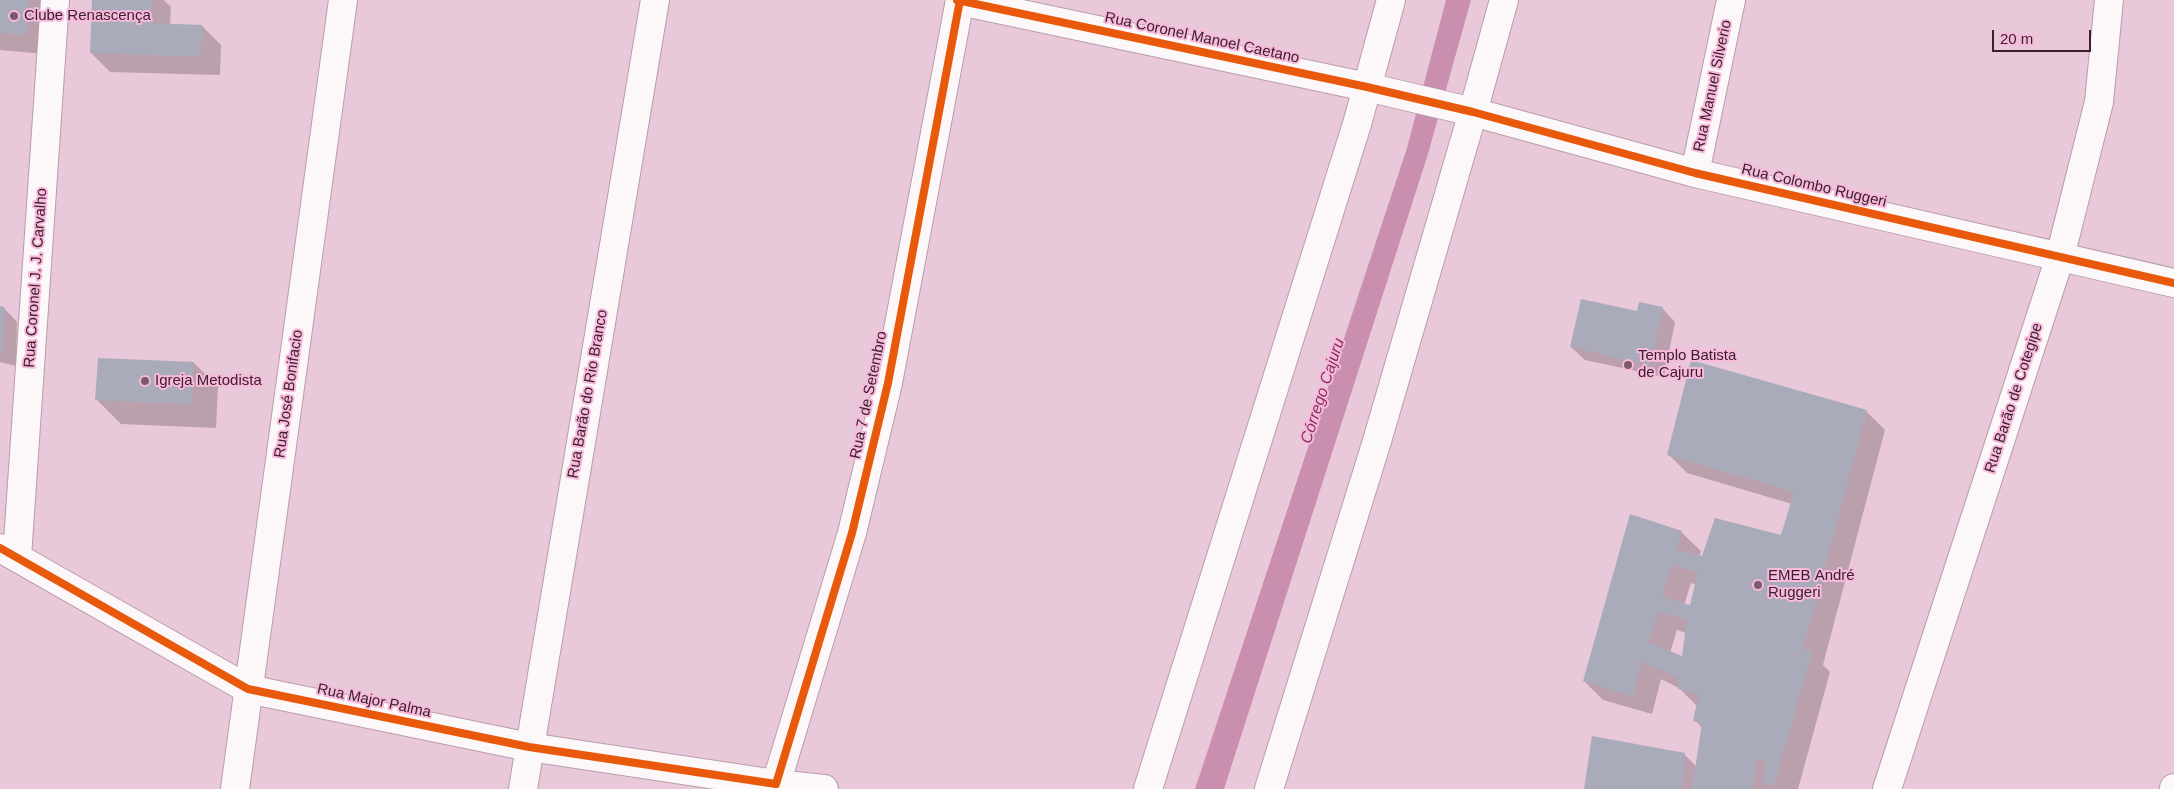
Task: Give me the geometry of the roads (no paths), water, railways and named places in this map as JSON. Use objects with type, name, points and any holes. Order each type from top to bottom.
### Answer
[{"type":"street","name":"Rua Coronel J. J. Carvalho","points":[[8,552],[54,0]]},
{"type":"street","name":"Rua José Bonifacio","points":[[235,789],[343,0]]},
{"type":"street","name":"Rua Barão do Rio Branco","points":[[523,789],[655,0]]},
{"type":"street","name":"Rua Coronel Manoel Caetano","points":[[959,0],[1375,89],[1461,110]]},
{"type":"street","name":"Rua 7 de Setembro","points":[[775,786],[852,533],[888,383],[959,0]]},
{"type":"street","points":[[1148,789],[1375,89],[1391,0]]},
{"type":"street","points":[[1269,789],[1378,441],[1461,110],[1504,0]]},
{"type":"street","name":"Rua Manuel Silverio","points":[[1695,173],[1731,0]]},
{"type":"street","name":"Rua Barão de Cotegipe","points":[[1887,789],[2060,258],[2099,102],[2109,0]]},
{"type":"street","name":"Rua Colombo Ruggeri","points":[[1461,110],[1695,173],[2174,283]]},
{"type":"street","name":"Rua Major Palma","points":[[8,552],[248,688],[529,747],[775,786],[824,789]]},
{"type":"place","name":"Clube Renascença","points":[[14,16]]},
{"type":"place","name":"Templo Batista de Cajuru","points":[[1628,365]]},
{"type":"place","name":"Igreja Metodista","points":[[145,381]]},
{"type":"place","name":"EMEB André Ruggeri","points":[[1758,585]]},
{"type":"water label","name":"Córrego Cajuru","points":[[1323,391]]}]
